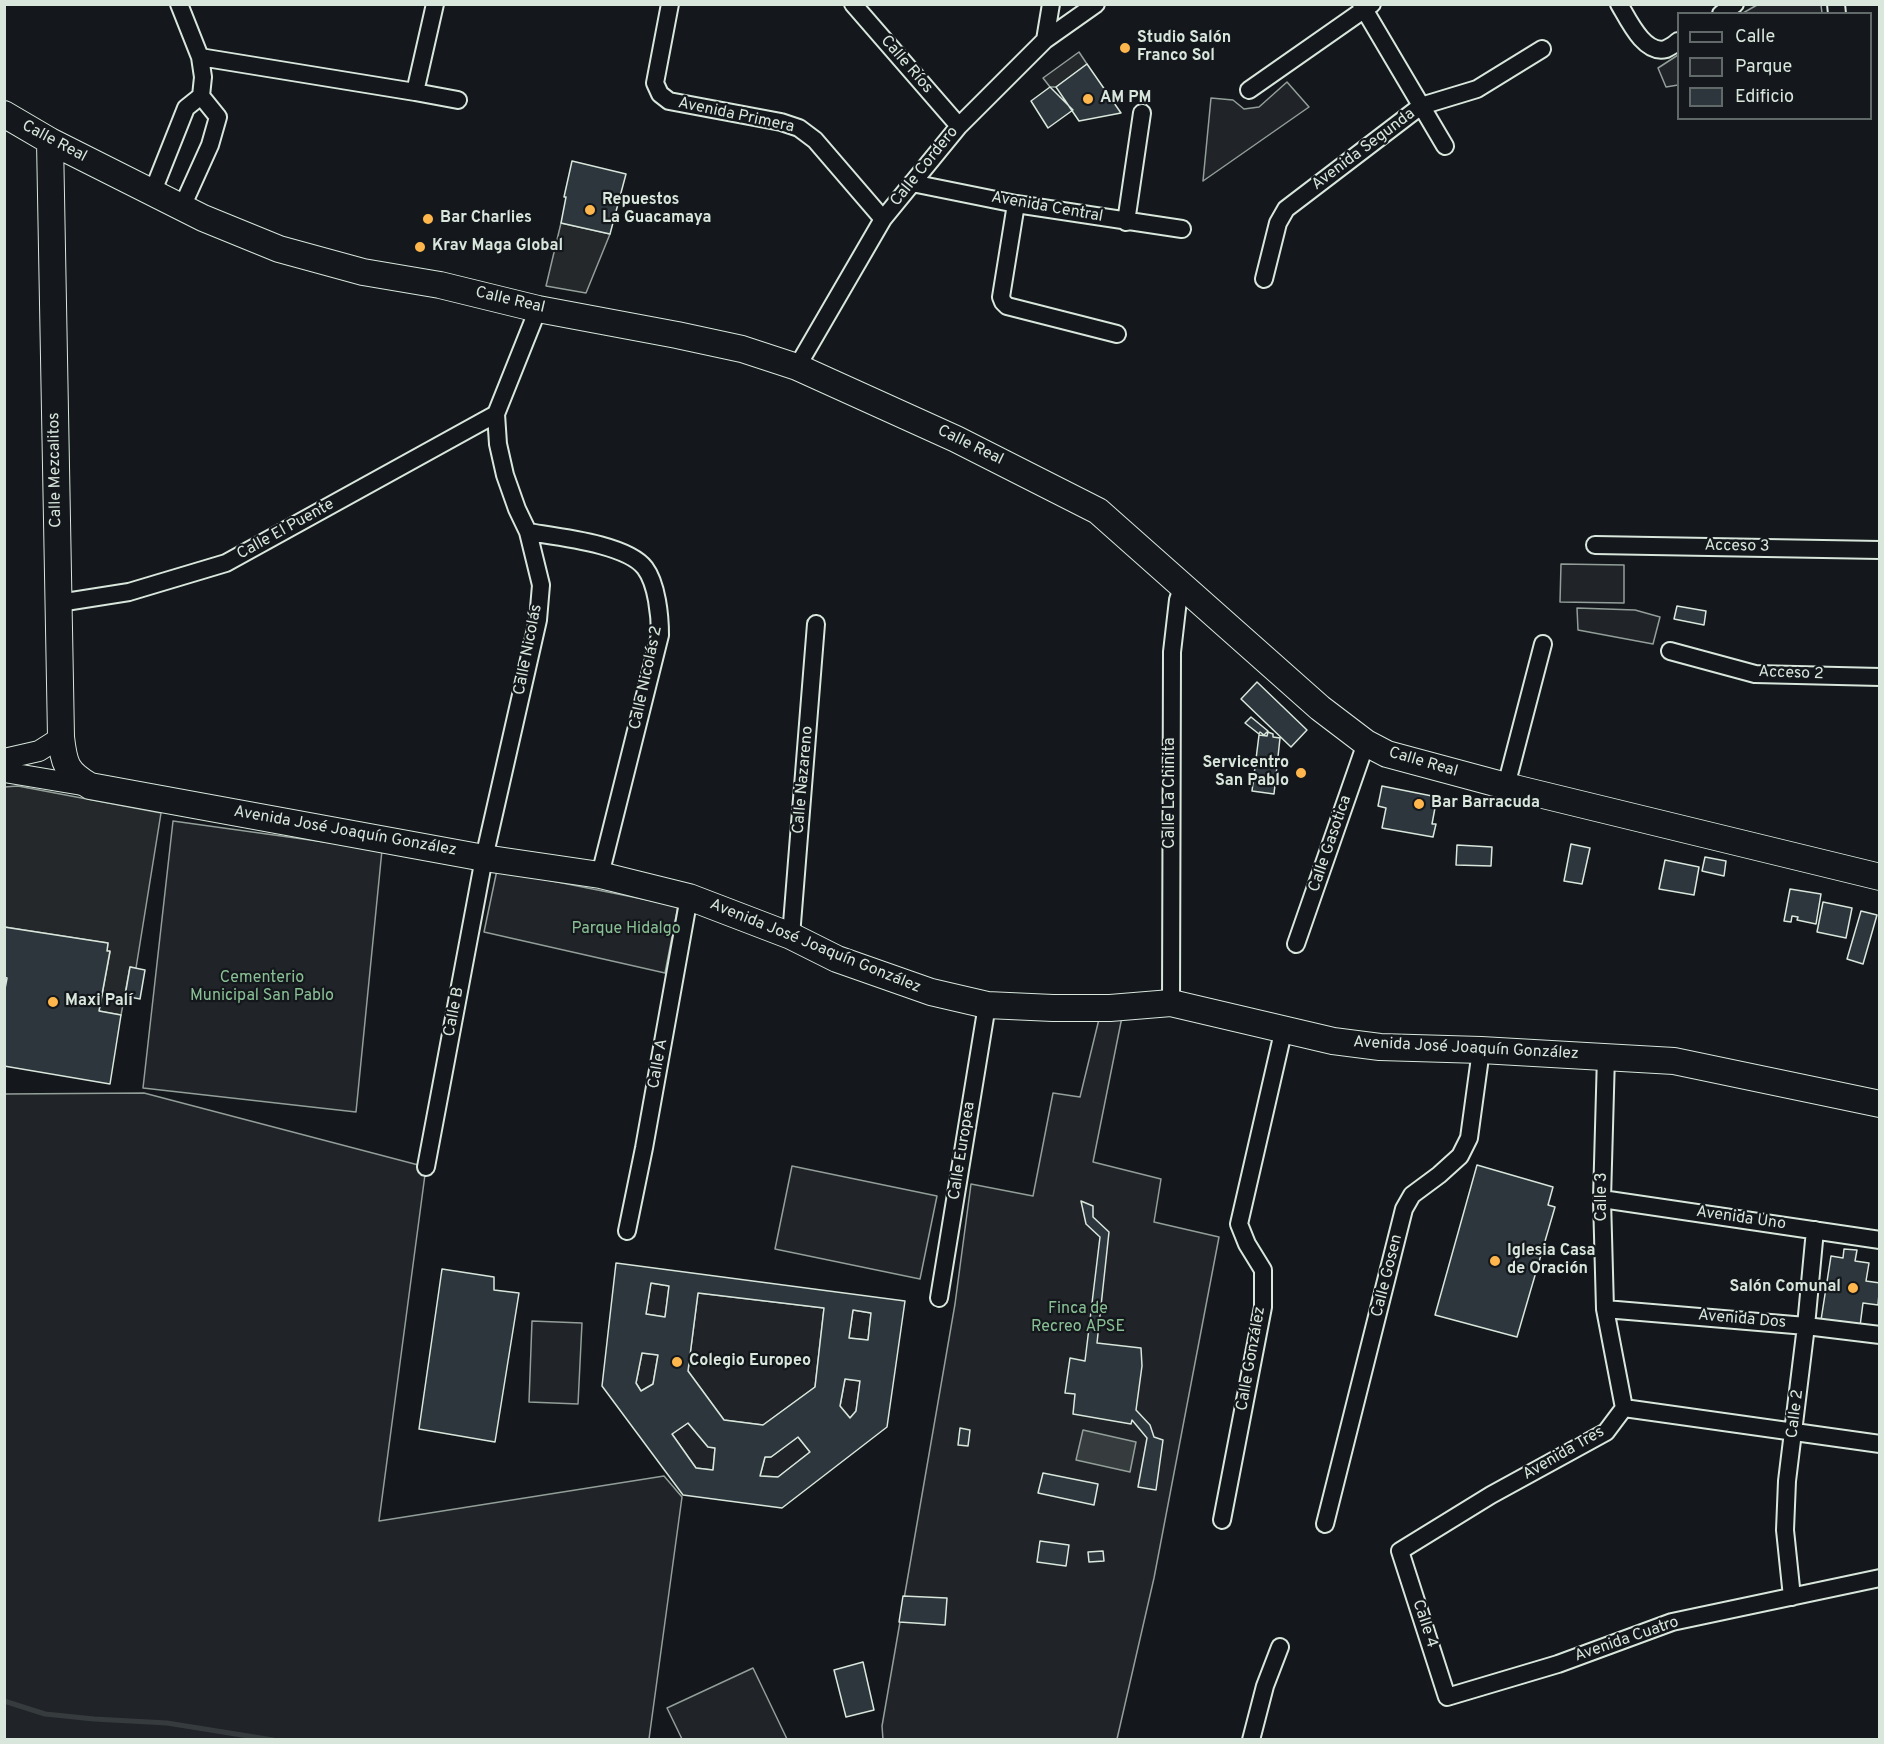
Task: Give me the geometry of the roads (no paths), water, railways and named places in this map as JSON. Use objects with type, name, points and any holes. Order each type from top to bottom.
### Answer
[{"type":"main road","name":"Calle Real","points":[[4,114],[50,141],[203,218],[279,249],[363,272],[440,285],[538,309],[742,349],[797,367],[956,439],[1098,511],[1320,708],[1366,743],[1387,754],[1506,786],[1880,877]]},
{"type":"main road","name":"Calle Mezcalitos","points":[[50,141],[61,737],[63,761],[74,777],[90,786]]},
{"type":"main road","name":"Avenida José Joaquín González","points":[[90,786],[484,858],[600,874],[689,897],[791,936],[837,959],[931,992],[987,1005],[1099,1008],[1171,1003],[1333,1041],[1380,1047],[1481,1050],[1674,1061],[1880,1104]]},
{"type":"street","points":[[179,4],[200,57],[203,76],[201,96],[218,117],[210,145],[182,207]]},
{"type":"street","points":[[415,92],[435,4]]},
{"type":"street","name":"Avenida Primera","points":[[670,4],[655,83],[660,94],[669,101],[781,122],[799,128],[816,140],[883,219]]},
{"type":"street","name":"Calle Ríos","points":[[853,4],[959,126]]},
{"type":"street","points":[[1045,39],[1051,4]]},
{"type":"street","name":"Calle Cordero","points":[[797,367],[883,219],[912,183],[959,126],[1045,39],[1096,4]]},
{"type":"street","points":[[1619,4],[1643,42],[1649,47],[1659,50],[1677,42]]},
{"type":"street","points":[[1249,90],[1366,6],[1421,106],[1446,146]]},
{"type":"street","name":"Avenida Segunda","points":[[1264,279],[1278,224],[1286,209],[1421,106],[1477,88],[1542,49]]},
{"type":"street","points":[[200,57],[458,100]]},
{"type":"street","points":[[153,191],[186,108],[201,96]]},
{"type":"street","points":[[1126,222],[1142,113]]},
{"type":"street","name":"Avenida Central","points":[[912,183],[1016,204],[1182,229]]},
{"type":"street","points":[[1016,204],[1001,297],[1003,302],[1007,306],[1117,334]]},
{"type":"street","name":"Calle Nicolás","points":[[484,858],[538,620],[541,585],[528,532],[505,475],[498,444],[496,414],[538,309]]},
{"type":"street","name":"Calle El Puente","points":[[59,603],[129,592],[226,563],[496,414]]},
{"type":"street","name":"Calle Nicolás 2","points":[[528,532],[617,550],[633,558],[646,569],[660,614],[660,635],[600,874]]},
{"type":"street","name":"Acceso 3","points":[[1595,545],[1880,550]]},
{"type":"street","name":"Calle La Chinita","points":[[1171,1003],[1171,691],[1175,623],[1178,600],[1183,585]]},
{"type":"street","name":"Calle Nazareno","points":[[791,936],[816,624]]},
{"type":"street","points":[[1506,786],[1543,644]]},
{"type":"street","name":"Acceso 2","points":[[1670,651],[1755,674],[1880,677]]},
{"type":"street","points":[[4,759],[39,751],[61,737]]},
{"type":"street","name":"Calle Gasotica","points":[[1296,944],[1366,743]]},
{"type":"street","name":"Avenida José Joaquín González","points":[[4,772],[90,786]]},
{"type":"street","name":"Calle B","points":[[426,1167],[484,858]]},
{"type":"street","name":"Calle A","points":[[627,1231],[689,897]]},
{"type":"street","name":"Calle Europea","points":[[939,1298],[987,1005]]},
{"type":"street","name":"Calle González","points":[[1222,1520],[1263,1307],[1263,1270],[1247,1244],[1239,1224],[1284,1028]]},
{"type":"street","name":"Calle Gosen","points":[[1325,1524],[1404,1209],[1412,1195],[1439,1176],[1460,1156],[1468,1138],[1481,1050]]},
{"type":"street","name":"Calle 3","points":[[1606,1056],[1602,1199],[1605,1309],[1624,1408]]},
{"type":"street","name":"Avenida Uno","points":[[1602,1199],[1880,1240]]},
{"type":"street","name":"Calle 2","points":[[1792,1597],[1785,1530],[1787,1481],[1815,1230]]},
{"type":"street","name":"Avenida Dos","points":[[1605,1309],[1806,1326],[1880,1335]]},
{"type":"street","points":[[1624,1408],[1880,1444]]},
{"type":"street","name":"Avenida Tres","points":[[1400,1551],[1491,1495],[1606,1432],[1624,1408]]},
{"type":"street","name":"Calle 4","points":[[1400,1551],[1447,1697]]},
{"type":"street","name":"Avenida Cuatro","points":[[1447,1697],[1558,1664],[1672,1622],[1880,1578]]},
{"type":"street","points":[[1251,1740],[1265,1686],[1280,1647]]},
{"type":"waterway","points":[[4,1701],[45,1714],[167,1723],[273,1740]]},
{"type":"place","name":"Studio Salón Franco Sol","points":[[1125,48]]},
{"type":"place","name":"AM PM","points":[[1088,99]]},
{"type":"place","name":"Repuestos La Guacamaya","points":[[590,210]]},
{"type":"place","name":"Bar Charlies","points":[[428,219]]},
{"type":"place","name":"Krav Maga Global","points":[[420,247]]},
{"type":"place","name":"Servicentro San Pablo","points":[[1301,773]]},
{"type":"place","name":"Bar Barracuda","points":[[1419,804]]},
{"type":"place","name":"Maxi Palí","points":[[53,1002]]},
{"type":"place","name":"Iglesia Casa de Oración","points":[[1495,1261]]},
{"type":"place","name":"Salón Comunal","points":[[1853,1288]]},
{"type":"place","name":"Colegio Europeo","points":[[677,1362]]},
{"type":"park label","name":"Parque Hidalgo","points":[[626,930]]},
{"type":"park label","name":"Cementerio Municipal San Pablo","points":[[262,988]]},
{"type":"park label","name":"Finca de Recreo APSE","points":[[1078,1319]]}]
